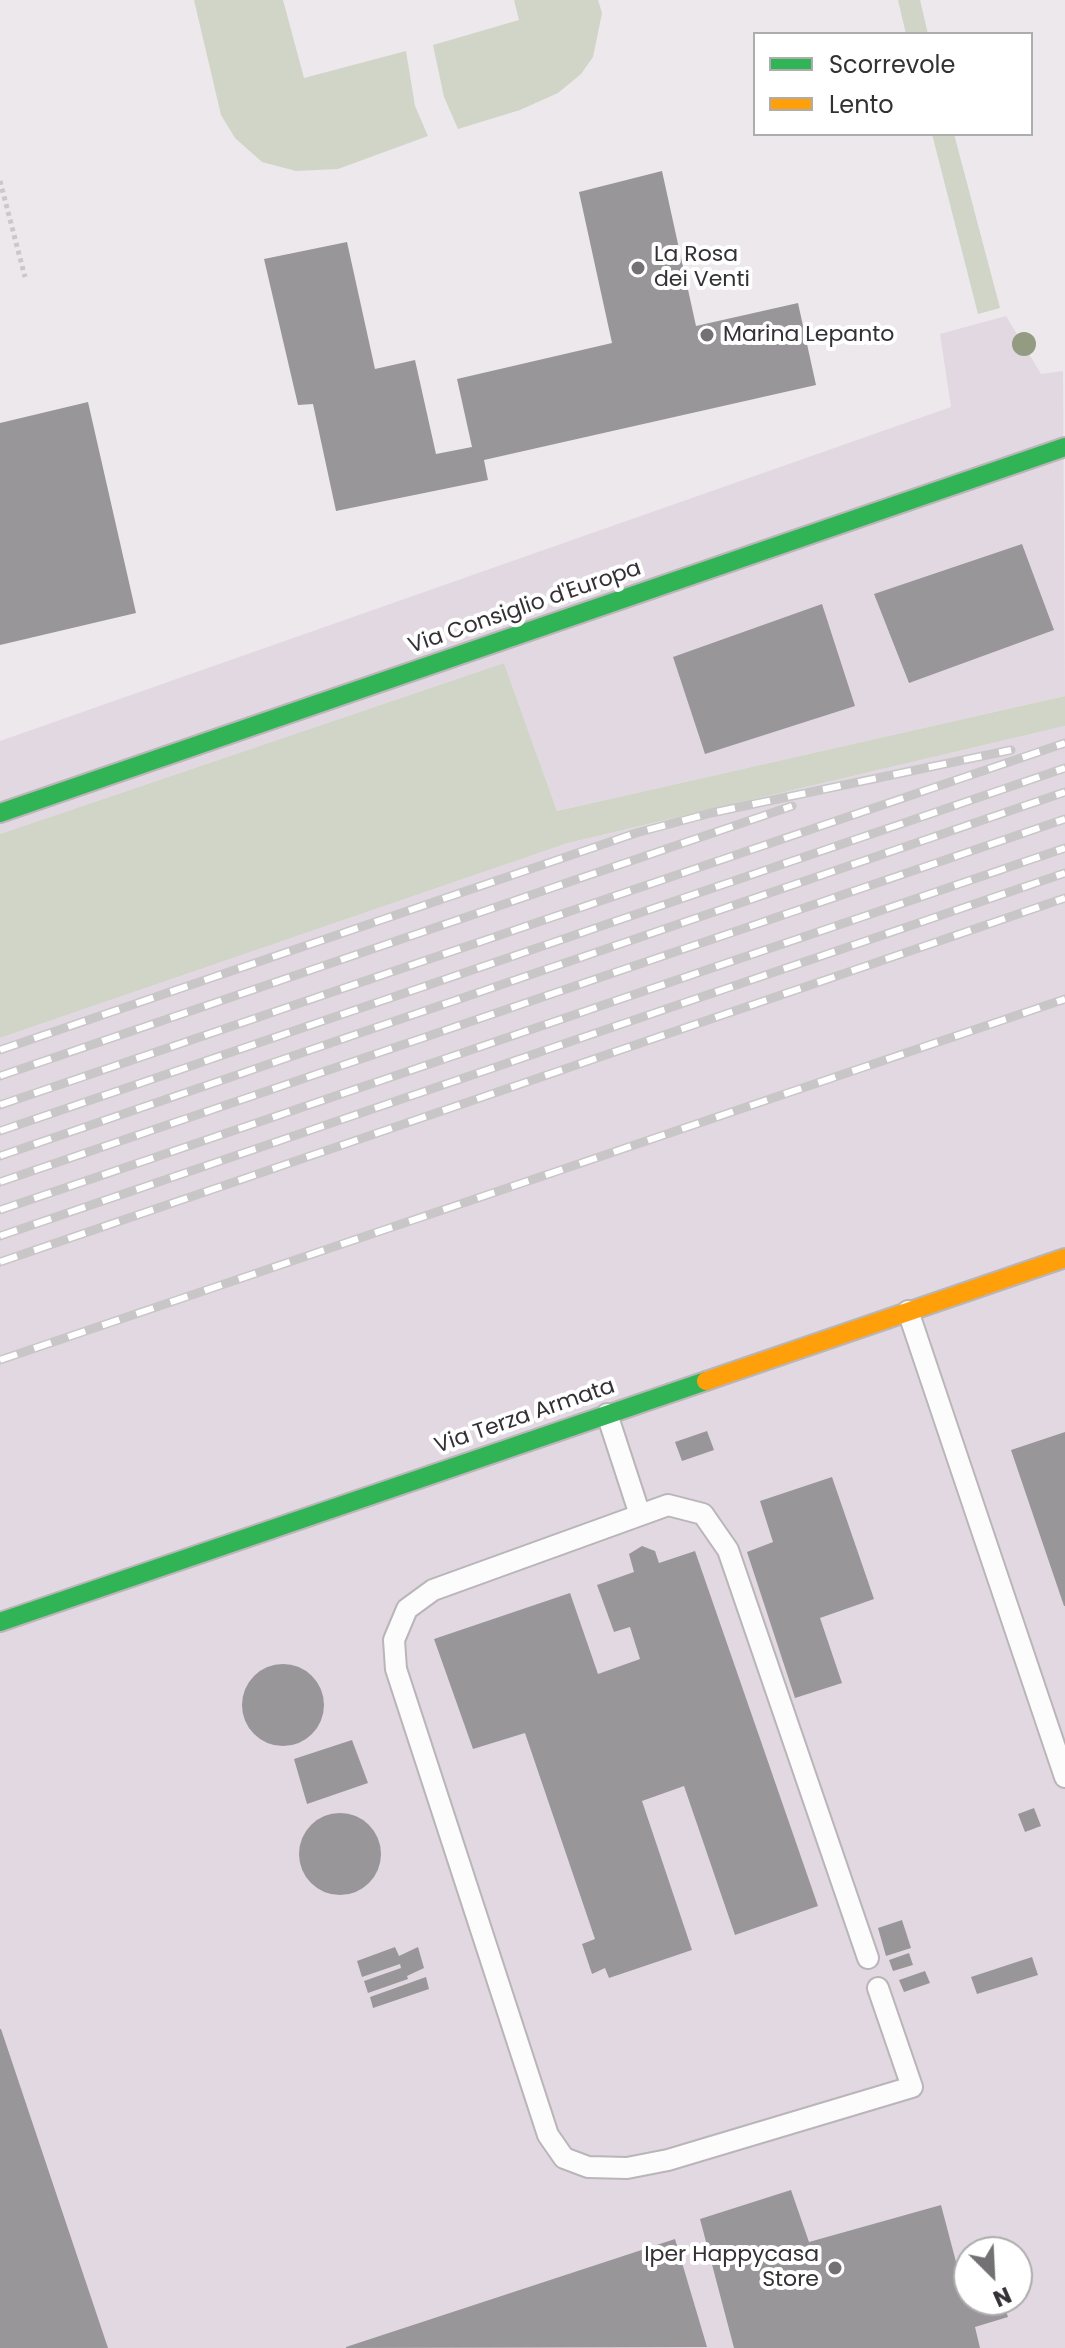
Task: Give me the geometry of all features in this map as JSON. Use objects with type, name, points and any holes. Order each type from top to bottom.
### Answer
[{"type":"street","name":"Via Consiglio d'Europa","points":[[0,813],[1065,447]]},
{"type":"street","name":"Via Terza Armata","points":[[0,1622],[1065,1258]]},
{"type":"lane","points":[[908,1311],[1065,1777]]},
{"type":"lane","points":[[607,1414],[640,1515]]},
{"type":"lane","points":[[868,1958],[728,1550],[703,1514],[668,1505],[433,1590],[407,1609],[394,1640],[396,1669],[548,2135],[564,2158],[588,2167],[627,2168],[668,2160],[912,2087],[878,1988]]},
{"type":"path","points":[[0,181],[25,277]]},
{"type":"shaded area","points":[[194,0],[283,0],[304,78],[406,51],[415,106],[428,136],[338,169],[296,171],[262,162],[235,138],[221,115]]},
{"type":"shaded area","points":[[514,0],[598,0],[602,13],[593,57],[581,74],[558,93],[520,110],[458,129],[444,97],[433,45],[519,20]]},
{"type":"shaded area","points":[[898,0],[920,0],[928,32],[906,32]]},
{"type":"shaded area","points":[[933,136],[955,136],[1000,308],[978,314]]},
{"type":"shaded area","points":[[1006,316],[1041,374],[1063,371],[1065,696],[557,811],[504,663],[0,834],[0,741],[951,407],[940,334]]},
{"type":"shaded area","points":[[504,663],[557,811],[1065,696],[1065,726],[568,843],[0,1038],[0,834]]},
{"type":"shaded area","points":[[1065,726],[1065,2348],[0,2348],[0,1038],[568,843]]},
{"type":"building","name":"Marina Lepanto","points":[[662,171],[696,326],[798,303],[816,385],[484,460],[488,480],[336,511],[313,404],[298,405],[264,259],[347,242],[375,369],[415,360],[436,454],[472,447],[457,379],[612,343],[579,192]]},
{"type":"building","points":[[88,402],[136,613],[0,645],[0,423]]},
{"type":"building","points":[[1022,544],[1054,630],[909,683],[874,594]]},
{"type":"building","points":[[822,604],[855,706],[705,754],[673,657]]},
{"type":"building","points":[[707,1431],[714,1450],[682,1461],[675,1442]]},
{"type":"building","points":[[1065,1432],[1065,1606],[1064,1606],[1011,1450]]},
{"type":"building","points":[[832,1477],[874,1599],[820,1618],[842,1683],[795,1698],[747,1552],[773,1542],[760,1501]]},
{"type":"building","points":[[642,1546],[655,1551],[659,1563],[695,1551],[818,1906],[735,1935],[684,1786],[642,1801],[692,1950],[609,1978],[605,1968],[592,1974],[582,1944],[595,1939],[525,1733],[473,1749],[434,1639],[570,1593],[598,1674],[640,1659],[630,1627],[614,1632],[597,1585],[634,1572],[629,1554]]},
{"type":"building","points":[[283,1664],[299,1667],[312,1676],[321,1689],[324,1705],[321,1721],[312,1734],[299,1743],[283,1746],[267,1743],[254,1734],[245,1721],[242,1705],[245,1689],[254,1676],[267,1667]]},
{"type":"building","points":[[352,1740],[368,1783],[307,1804],[294,1759]]},
{"type":"building","points":[[1034,1808],[1041,1826],[1025,1832],[1018,1814]]},
{"type":"building","points":[[340,1813],[356,1816],[369,1825],[378,1838],[381,1854],[378,1870],[369,1883],[356,1892],[340,1895],[324,1892],[311,1883],[302,1870],[299,1854],[302,1838],[311,1825],[324,1816]]},
{"type":"building","points":[[902,1920],[911,1948],[886,1956],[878,1928]]},
{"type":"building","points":[[395,1947],[399,1956],[418,1947],[424,1968],[407,1976],[408,1979],[368,1993],[364,1981],[401,1968],[400,1964],[362,1977],[357,1961]]},
{"type":"building","points":[[909,1953],[913,1965],[893,1971],[889,1960]]},
{"type":"building","points":[[1032,1957],[1038,1975],[977,1994],[971,1977]]},
{"type":"building","points":[[925,1971],[930,1983],[904,1992],[899,1980]]},
{"type":"building","points":[[426,1977],[429,1989],[373,2008],[370,1997]]},
{"type":"building","points":[[1,2029],[108,2348],[0,2348]]},
{"type":"building","name":"Iper Happycasa Store","points":[[791,2190],[809,2242],[941,2205],[953,2250],[953,2316],[1008,2317],[975,2327],[980,2348],[734,2348],[700,2219]]},
{"type":"building","points":[[675,2239],[707,2347],[346,2348],[346,2347]]},
{"type":"railway","points":[[0,1105],[1065,743]]},
{"type":"railway","points":[[0,1050],[636,833],[711,813],[1011,750]]},
{"type":"railway","points":[[0,1131],[1065,768]]},
{"type":"railway","points":[[0,1156],[1065,792]]},
{"type":"railway","points":[[0,1076],[792,806]]},
{"type":"railway","points":[[0,1182],[1065,819]]},
{"type":"railway","points":[[0,1210],[1065,848]]},
{"type":"railway","points":[[0,1236],[1065,873]]},
{"type":"railway","points":[[0,1262],[1065,898]]},
{"type":"railway","points":[[0,1360],[1065,999]]},
{"type":"traffic: fast","points":[[0,813],[1065,447]]},
{"type":"traffic: fast","points":[[0,1622],[706,1381]]},
{"type":"traffic: slow","points":[[706,1381],[1065,1258]]},
{"type":"place","name":"La Rosa dei Venti","points":[[638,268]]},
{"type":"place","name":"Marina Lepanto","points":[[707,335]]},
{"type":"place","name":"Iper Happycasa Store","points":[[835,2268]]}]
